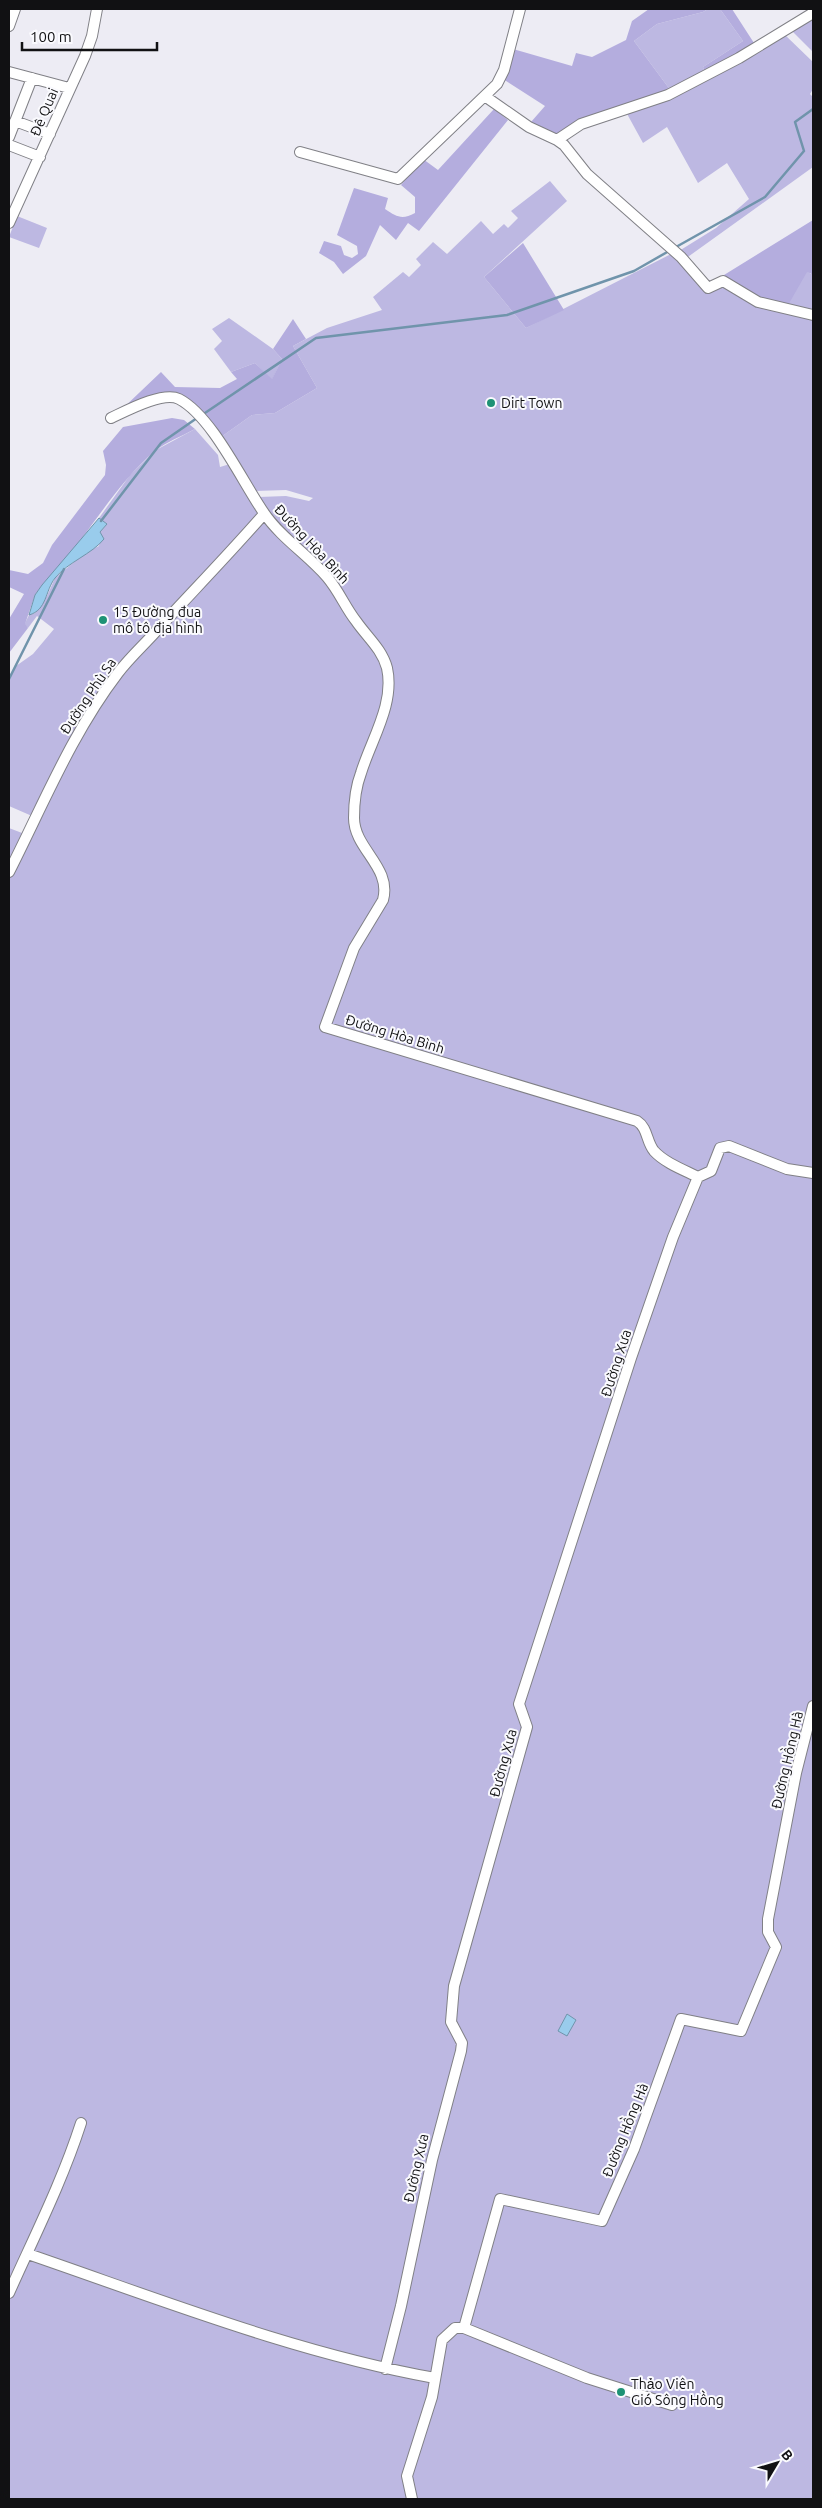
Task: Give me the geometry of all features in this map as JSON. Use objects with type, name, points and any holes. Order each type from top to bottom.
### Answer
[{"type":"street","points":[[9,26],[15,9]]},
{"type":"street","name":"Đê Quai","points":[[9,223],[40,157],[92,36],[97,9]]},
{"type":"street","points":[[300,152],[398,178],[486,97],[497,84],[504,70],[507,50],[520,9]]},
{"type":"street","points":[[557,140],[580,124],[668,95],[740,58],[813,13]]},
{"type":"street","points":[[9,72],[69,88]]},
{"type":"street","points":[[9,137],[32,78]]},
{"type":"street","points":[[486,97],[529,127],[564,145],[587,174],[681,257],[708,288],[723,281],[728,282],[758,302],[813,315]]},
{"type":"street","points":[[15,121],[50,134]]},
{"type":"street","points":[[9,145],[40,157]]},
{"type":"street","name":"Đường Hòa Bình","points":[[111,418],[142,404],[164,398],[178,398],[198,415],[213,433],[264,514],[297,550],[328,578],[355,621],[376,644],[387,669],[388,684],[384,710],[360,775],[354,818],[356,834],[377,866],[385,892],[383,900],[354,948],[324,1027],[637,1121],[646,1130],[655,1152],[664,1159],[698,1177]]},
{"type":"street","name":"Đường Phù Sa","points":[[9,872],[51,784],[118,672],[199,583],[242,541],[264,514]]},
{"type":"street","points":[[698,1177],[711,1171],[720,1148],[729,1146],[787,1169],[813,1173]]},
{"type":"street","name":"Đường Xưa","points":[[385,2369],[401,2306],[432,2160],[461,2051],[462,2043],[451,2022],[454,1986],[527,1727],[519,1704],[631,1358],[673,1237],[698,1177]]},
{"type":"street","name":"Đường Hồng Hà","points":[[464,2328],[500,2200],[602,2222],[634,2149],[682,2019],[740,2031],[776,1947],[768,1932],[768,1919],[796,1773],[813,1707]]},
{"type":"street","points":[[9,2292],[28,2254],[68,2161],[81,2123]]},
{"type":"street","points":[[28,2254],[264,2335],[385,2369],[435,2378]]},
{"type":"street","points":[[412,2499],[407,2476],[420,2438],[442,2340],[455,2328],[464,2328],[587,2378],[672,2405]]},
{"type":"shaded area","points":[[649,9],[708,9],[657,24],[634,41],[671,91],[565,128],[556,136],[531,122],[545,106],[503,79],[513,49],[572,66],[576,53],[592,57],[626,40],[632,21]]},
{"type":"shaded area","points":[[708,9],[720,9],[743,41],[703,67],[705,73],[671,91],[634,41],[657,24]]},
{"type":"shaded area","points":[[720,9],[732,9],[754,43],[705,73],[703,67],[743,41]]},
{"type":"shaded area","points":[[813,17],[813,52],[791,30]]},
{"type":"shaded area","points":[[784,34],[813,62],[813,89],[810,94],[813,97],[813,167],[685,259],[679,251],[716,228],[749,199],[727,163],[698,183],[667,127],[643,143],[626,112]]},
{"type":"shaded area","points":[[494,109],[508,120],[419,231],[408,223],[396,240],[380,225],[366,256],[343,274],[334,262],[319,253],[324,241],[341,246],[344,255],[352,258],[358,254],[357,246],[337,235],[354,188],[388,198],[385,209],[396,216],[403,217],[415,213],[415,197],[401,185],[423,159],[438,170]]},
{"type":"shaded area","points":[[550,181],[567,201],[484,277],[526,328],[673,253],[705,287],[724,275],[731,282],[807,271],[811,274],[813,264],[813,2499],[9,2499],[9,828],[22,833],[32,816],[9,806],[9,676],[16,666],[33,654],[54,629],[37,616],[28,628],[24,625],[29,615],[35,613],[47,596],[55,578],[86,552],[99,546],[100,532],[107,524],[99,518],[130,475],[156,450],[195,429],[218,455],[220,467],[230,464],[259,497],[286,496],[309,501],[313,498],[286,490],[255,491],[221,437],[252,415],[275,413],[317,388],[293,346],[327,328],[382,310],[373,297],[403,272],[409,277],[421,265],[416,259],[433,242],[447,254],[481,221],[493,234],[504,224],[508,228],[518,218],[511,211]]},
{"type":"shaded area","points":[[17,216],[47,228],[39,248],[9,237]]},
{"type":"shaded area","points":[[813,220],[812,274],[807,272],[787,307],[745,292],[724,275]]},
{"type":"shaded area","points":[[523,243],[564,310],[526,328],[484,277]]},
{"type":"shaded area","points":[[229,318],[273,349],[282,359],[272,380],[255,363],[231,372],[214,349],[222,341],[212,329]]},
{"type":"shaded area","points":[[293,319],[306,339],[293,346],[317,388],[275,413],[252,415],[221,437],[183,395],[169,394],[119,412],[161,372],[175,387],[220,388],[237,379],[231,372],[255,363],[272,379],[282,359],[273,349]]},
{"type":"shaded area","points":[[172,418],[184,420],[195,429],[155,451],[124,482],[71,553],[35,595],[25,624],[28,628],[9,653],[9,619],[24,594],[9,587],[9,570],[28,574],[43,563],[52,545],[105,475],[106,465],[103,451],[123,427]]},
{"type":"water","points":[[99,518],[107,524],[100,532],[104,539],[60,572],[52,583],[42,605],[35,613],[29,615],[35,595],[42,585]]},
{"type":"water","points":[[567,2014],[576,2020],[567,2036],[558,2031]]},
{"type":"waterway","points":[[676,247],[765,197],[804,151],[795,122],[813,109]]},
{"type":"waterway","points":[[202,415],[316,338],[507,315],[634,271],[669,251]]},
{"type":"waterway","points":[[101,521],[161,443],[197,418]]},
{"type":"waterway","points":[[9,679],[64,569]]},
{"type":"place","name":"Dirt Town","points":[[491,403]]},
{"type":"place","name":"15 Đường đua mô tô địa hình","points":[[103,620]]},
{"type":"place","name":"Thảo Viên Gió Sông Hồng","points":[[621,2392]]}]
